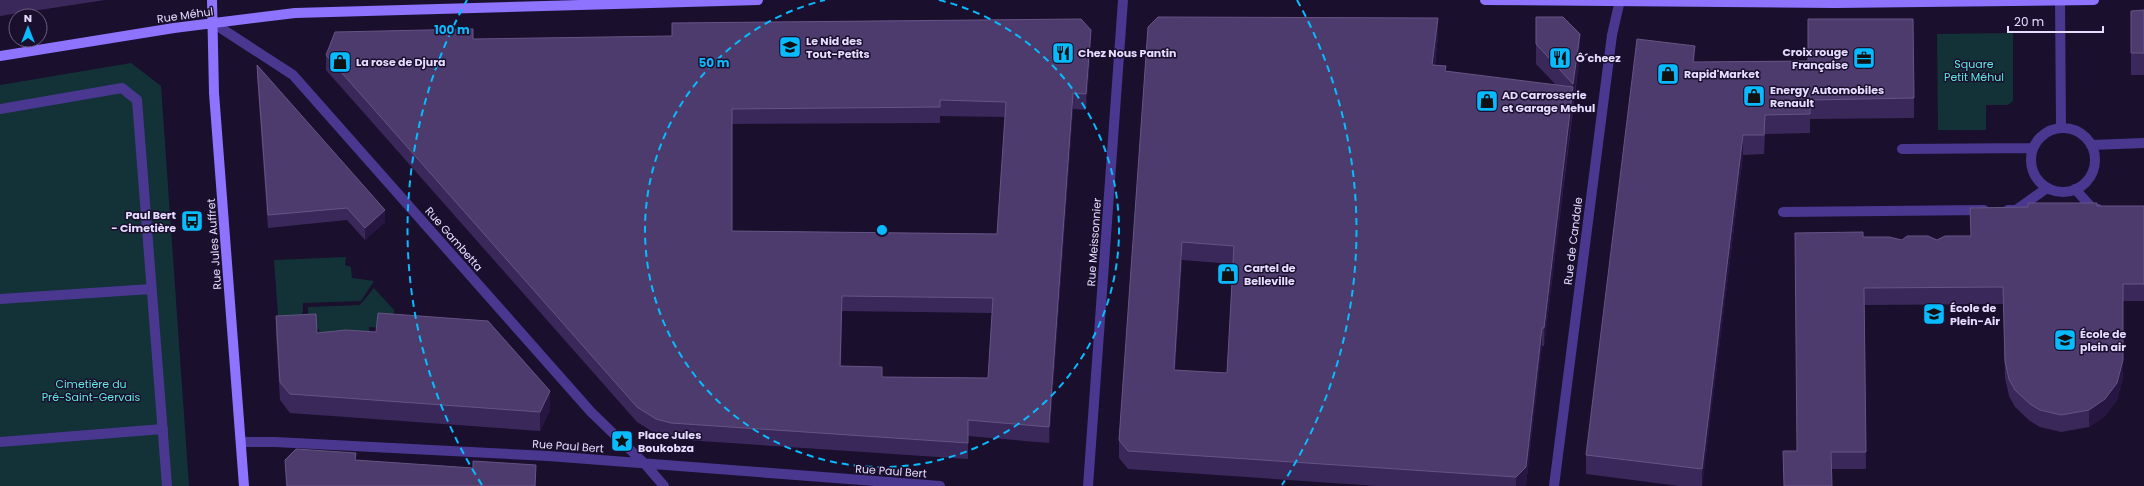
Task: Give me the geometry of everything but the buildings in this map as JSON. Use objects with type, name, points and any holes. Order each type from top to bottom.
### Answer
[{"type":"street","name":"Rue Jules Auffret","points":[[212,0],[214,93],[244,486]]},
{"type":"street","name":"Rue Méhul","points":[[0,56],[213,23],[296,12],[758,0]]},
{"type":"street","name":"Rue Meissonnier","points":[[1088,486],[1123,0]]},
{"type":"street","points":[[1485,0],[1835,3],[2094,0]]},
{"type":"street","points":[[2060,0],[2061,128]]},
{"type":"street","name":"Rue de Candale","points":[[1554,486],[1612,35],[1620,1]]},
{"type":"street","name":"Rue Gambetta","points":[[213,23],[293,75],[591,412],[645,464],[664,486]]},
{"type":"street","points":[[0,109],[122,88],[137,100],[167,486]]},
{"type":"street","points":[[2061,128],[2076,131],[2087,139],[2091,145],[2094,153],[2093,170],[2086,181],[2075,189],[2056,191],[2047,188],[2034,175],[2031,166],[2033,148],[2041,136],[2048,132],[2061,128]]},
{"type":"street","points":[[2091,145],[2144,143]]},
{"type":"street","points":[[1902,149],[2033,148]]},
{"type":"street","points":[[1784,212],[2016,210],[2047,188]]},
{"type":"street","points":[[2075,189],[2093,209],[2107,209]]},
{"type":"street","points":[[0,299],[152,289]]},
{"type":"street","points":[[0,442],[163,429]]},
{"type":"street","name":"Rue Paul Bert","points":[[241,442],[275,442],[548,456],[940,486]]},
{"type":"green space","name":"Square Petit Méhul","points":[[2013,33],[2013,101],[2008,105],[1986,105],[1986,130],[1938,130],[1937,34]]},
{"type":"green space","name":"Cimetière du Pré-Saint-Gervais","points":[[131,63],[161,86],[189,486],[0,486],[0,85]]},
{"type":"green space","points":[[346,257],[345,265],[351,267],[352,278],[374,281],[361,301],[303,303],[302,326],[279,329],[274,260]]},
{"type":"green space","points":[[374,288],[394,310],[393,329],[369,327],[369,341],[320,342],[319,329],[308,327],[308,307],[360,305]]},
{"type":"place","name":"Le Nid des Tout-Petits","points":[[790,47]]},
{"type":"place","name":"Chez Nous Pantin","points":[[1063,53]]},
{"type":"place","name":"Ô´cheez","points":[[1560,58]]},
{"type":"place","name":"Croix rouge Française","points":[[1864,58]]},
{"type":"place","name":"La rose de Djura","points":[[340,62]]},
{"type":"place","name":"Rapid'Market","points":[[1668,74]]},
{"type":"place","name":"Energy Automobiles Renault","points":[[1754,96]]},
{"type":"place","name":"AD Carrosserie et Garage Mehul","points":[[1487,101]]},
{"type":"place","name":"Paul Bert - Cimetière","points":[[192,221]]},
{"type":"place","name":"Cartel de Belleville","points":[[1228,274]]},
{"type":"place","name":"École de Plein-Air","points":[[1934,314]]},
{"type":"place","name":"École de plein air","points":[[2065,340]]},
{"type":"place","name":"Place Jules Boukobza","points":[[622,441]]}]
